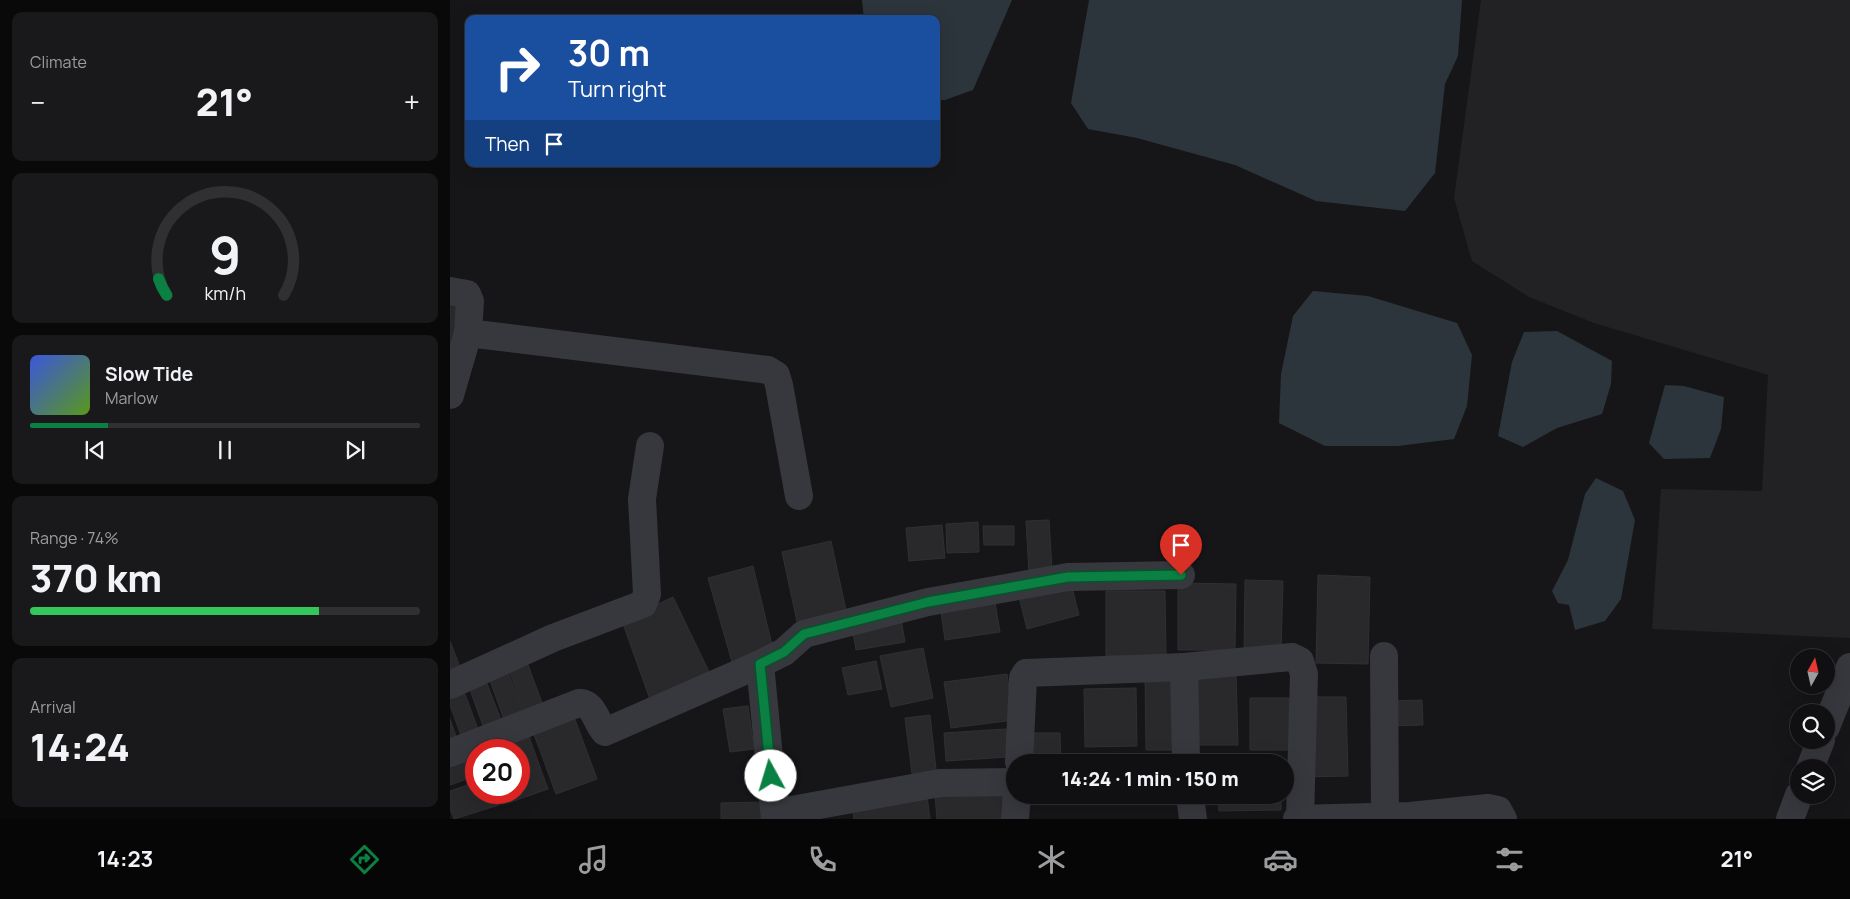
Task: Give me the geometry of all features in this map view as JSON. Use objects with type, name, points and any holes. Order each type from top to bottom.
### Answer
[{"type":"street","points":[[450,292],[467,294],[470,301],[468,333],[450,395]]},
{"type":"street","points":[[468,333],[768,370],[776,375],[779,385],[799,496]]},
{"type":"street","points":[[450,685],[553,638],[643,604],[647,594],[642,500],[650,446]]},
{"type":"street","points":[[450,753],[579,703],[590,706],[605,732],[760,664],[784,652],[804,634],[928,602],[1068,577],[1181,575]]},
{"type":"street","points":[[1384,656],[1385,816]]},
{"type":"street","points":[[1018,754],[1023,678],[1026,672],[1184,667],[1292,657],[1300,661],[1304,674],[1299,819],[1410,816],[1488,808],[1498,810],[1503,819]]},
{"type":"street","points":[[760,664],[775,816],[940,784],[1006,782]]},
{"type":"street","points":[[1184,667],[1186,754]]},
{"type":"street","points":[[1835,704],[1850,667]]},
{"type":"street","points":[[1015,819],[1016,804]]},
{"type":"street","points":[[1191,804],[1193,819]]},
{"type":"street","points":[[1790,819],[1796,804]]},
{"type":"shaded area","points":[[862,0],[1012,0],[973,90],[945,100],[940,100],[940,15],[864,15]]},
{"type":"shaded area","points":[[1089,0],[1462,0],[1458,56],[1445,84],[1435,173],[1405,211],[1316,201],[1235,165],[1137,138],[1088,129],[1071,103]]},
{"type":"shaded area","points":[[1481,0],[1850,0],[1850,638],[1652,629],[1661,489],[1762,491],[1768,375],[1594,323],[1529,297],[1472,261],[1454,198]]},
{"type":"shaded area","points":[[1313,291],[1368,296],[1457,323],[1472,355],[1467,406],[1454,439],[1398,446],[1325,446],[1279,423],[1281,374],[1293,316]]},
{"type":"shaded area","points":[[1557,331],[1612,361],[1611,384],[1602,414],[1557,428],[1523,447],[1498,436],[1512,362],[1524,332]]},
{"type":"shaded area","points":[[1665,385],[1684,386],[1724,397],[1721,429],[1710,458],[1664,459],[1649,443]]},
{"type":"shaded area","points":[[1596,478],[1623,491],[1635,520],[1621,599],[1605,621],[1575,630],[1569,605],[1558,603],[1552,591],[1568,560],[1585,494]]},
{"type":"building","points":[[450,300],[461,303],[450,349]]},
{"type":"building","points":[[1049,520],[1052,570],[1029,572],[1026,521]]},
{"type":"building","points":[[978,522],[979,552],[947,553],[946,524]]},
{"type":"building","points":[[942,525],[945,558],[909,561],[906,528]]},
{"type":"building","points":[[983,526],[1014,526],[1014,545],[984,545]]},
{"type":"building","points":[[831,541],[847,615],[798,626],[782,552]]},
{"type":"building","points":[[753,566],[774,653],[734,669],[708,578]]},
{"type":"building","points":[[1318,575],[1370,577],[1368,664],[1316,663]]},
{"type":"building","points":[[1070,580],[1079,615],[1027,629],[1018,593]]},
{"type":"building","points":[[1245,580],[1283,581],[1281,653],[1244,652]]},
{"type":"building","points":[[1178,583],[1236,584],[1235,650],[1178,650]]},
{"type":"building","points":[[1106,591],[1165,591],[1166,656],[1106,656]]},
{"type":"building","points":[[673,597],[713,680],[652,705],[622,621]]},
{"type":"building","points":[[994,597],[1000,632],[945,640],[940,605]]},
{"type":"building","points":[[901,619],[905,642],[856,650],[852,627]]},
{"type":"building","points":[[450,641],[463,675],[450,680]]},
{"type":"building","points":[[923,648],[933,698],[891,707],[880,656]]},
{"type":"building","points":[[525,657],[544,708],[525,715],[507,664]]},
{"type":"building","points":[[876,661],[882,689],[848,695],[842,668]]},
{"type":"building","points":[[507,669],[525,718],[506,725],[488,675]]},
{"type":"building","points":[[1192,672],[1236,672],[1238,745],[1193,745]]},
{"type":"building","points":[[1007,674],[1014,720],[951,728],[944,682]]},
{"type":"building","points":[[1177,674],[1178,750],[1146,750],[1145,675]]},
{"type":"building","points":[[486,681],[503,725],[485,731],[469,687]]},
{"type":"building","points":[[462,686],[479,732],[462,738],[450,705],[450,691]]},
{"type":"building","points":[[1136,688],[1137,746],[1085,747],[1084,689]]},
{"type":"building","points":[[1304,697],[1346,697],[1348,776],[1305,777]]},
{"type":"building","points":[[1250,698],[1289,698],[1290,750],[1250,750]]},
{"type":"building","points":[[1422,700],[1423,725],[1388,726],[1388,701]]},
{"type":"building","points":[[748,706],[754,749],[730,752],[723,709]]},
{"type":"building","points":[[573,714],[597,779],[556,794],[532,729]]},
{"type":"building","points":[[930,715],[937,778],[913,781],[905,718]]},
{"type":"building","points":[[450,719],[457,739],[450,742]]},
{"type":"building","points":[[1006,729],[1008,754],[1006,754],[1006,757],[946,761],[944,733]]},
{"type":"building","points":[[527,731],[530,739],[511,739]]},
{"type":"building","points":[[1022,733],[1060,733],[1061,754],[1022,754]]},
{"type":"building","points":[[530,739],[548,789],[530,795]]},
{"type":"building","points":[[465,757],[465,780],[450,785],[450,763]]},
{"type":"building","points":[[465,786],[465,804],[499,805],[454,819],[450,809],[450,791]]},
{"type":"building","points":[[1002,791],[1003,819],[937,819],[935,796]]},
{"type":"building","points":[[927,796],[930,819],[854,819],[852,805]]},
{"type":"building","points":[[763,802],[763,819],[721,819],[721,803]]},
{"type":"building","points":[[1219,804],[1281,804],[1281,810],[1219,811]]},
{"type":"route","points":[[771,776],[760,664],[784,652],[798,637],[804,634],[928,602],[1068,577],[1181,575]]}]
